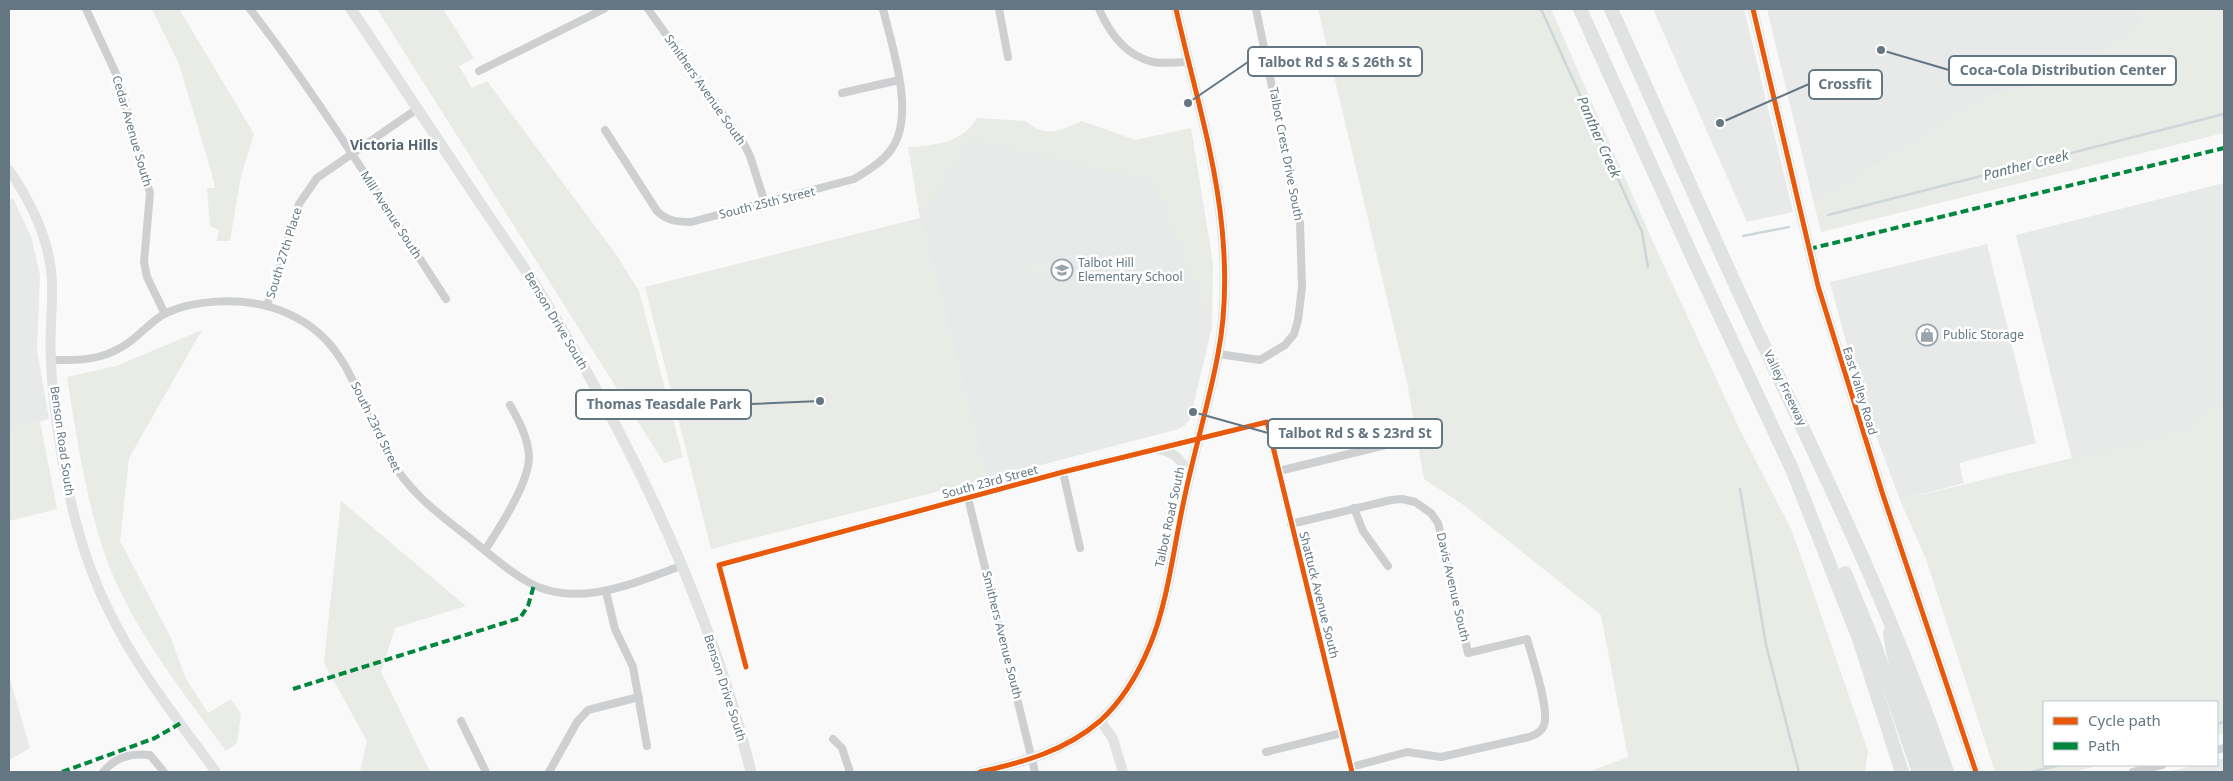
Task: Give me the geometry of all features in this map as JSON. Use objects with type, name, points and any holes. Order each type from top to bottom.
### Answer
[{"type":"highway","points":[[1580,9],[1680,232],[1792,468],[1860,639],[1902,772]]},
{"type":"highway","name":"Valley Freeway","points":[[1611,9],[1749,313],[1834,491],[1916,683],[1947,772]]},
{"type":"highway","points":[[1792,468],[1804,479],[1828,533],[1875,646],[1919,772]]},
{"type":"highway","points":[[1887,612],[1893,658],[1920,729],[1932,772]]},
{"type":"main road","name":"Benson Drive South","points":[[351,9],[543,298],[590,377],[639,472],[681,566],[730,695],[751,772]]},
{"type":"street","name":"Cedar Avenue South","points":[[86,9],[118,78],[150,193],[144,262],[147,277],[165,314]]},
{"type":"street","name":"Mill Avenue South","points":[[250,9],[281,49],[352,154],[446,299]]},
{"type":"street","points":[[479,71],[604,9]]},
{"type":"street","name":"Smithers Avenue South","points":[[648,9],[743,142],[750,156],[765,203]]},
{"type":"street","name":"South 25th Street","points":[[605,130],[657,211],[664,218],[677,222],[690,222],[841,185],[868,171],[891,150],[898,137],[903,112],[899,80],[883,9]]},
{"type":"street","points":[[999,9],[1008,57]]},
{"type":"street","points":[[1099,9],[1114,35],[1138,56],[1154,62],[1188,62]]},
{"type":"street","name":"Talbot Road South","points":[[980,772],[1032,760],[1074,739],[1100,720],[1128,688],[1151,644],[1159,618],[1189,474],[1218,354],[1224,307],[1222,226],[1213,172],[1176,9]]},
{"type":"street","name":"Talbot Crest Drive South","points":[[1218,354],[1246,360],[1260,360],[1284,345],[1294,334],[1298,320],[1302,287],[1300,223],[1256,9]]},
{"type":"street","name":"East Valley Road","points":[[1753,9],[1818,286],[1882,492],[1976,772]]},
{"type":"street","points":[[842,93],[899,80]]},
{"type":"street","name":"South 27th Place","points":[[267,306],[299,204],[308,188],[317,178],[418,109]]},
{"type":"street","name":"Benson Road South","points":[[9,170],[25,195],[41,229],[48,254],[52,280],[50,360],[64,466],[73,510],[95,578],[108,609],[140,665],[216,772]]},
{"type":"street","name":"South 23rd Street","points":[[165,314],[188,306],[221,302],[243,302],[267,306],[305,323],[335,349],[348,370],[387,454],[404,481],[428,506],[523,580],[543,589],[564,593],[606,592],[681,566]]},
{"type":"street","points":[[50,360],[97,357],[111,353],[136,339],[165,314]]},
{"type":"street","points":[[485,550],[506,516],[529,465],[527,443],[510,405]]},
{"type":"street","name":"South 23rd Street","points":[[746,667],[719,565],[1063,472],[1267,422]]},
{"type":"street","name":"Shattuck Avenue South","points":[[1267,422],[1352,770]]},
{"type":"street","points":[[1279,471],[1390,444]]},
{"type":"street","points":[[1157,449],[1168,450],[1181,459],[1189,474]]},
{"type":"street","points":[[1063,472],[1080,548]]},
{"type":"street","name":"Smithers Avenue South","points":[[968,498],[1035,772]]},
{"type":"street","name":"Davis Avenue South","points":[[1352,770],[1407,752],[1441,756],[1529,737],[1540,732],[1544,725],[1545,710],[1527,639],[1468,653],[1438,523],[1431,514],[1415,502],[1396,500],[1354,508]]},
{"type":"street","points":[[1291,524],[1354,508],[1367,537],[1388,566]]},
{"type":"street","points":[[606,592],[615,628],[633,667],[647,746]]},
{"type":"street","points":[[549,772],[577,722],[588,710],[639,697]]},
{"type":"street","points":[[1100,720],[1113,739],[1122,772]]},
{"type":"street","points":[[461,721],[486,772]]},
{"type":"street","points":[[1266,752],[1342,733]]},
{"type":"street","points":[[833,739],[842,748],[850,772]]},
{"type":"street","points":[[103,772],[113,760],[140,754],[150,755],[164,772]]},
{"type":"street","points":[[2133,772],[2158,766]]},
{"type":"shaded area","points":[[152,9],[179,9],[254,134],[241,176],[230,241],[217,241],[219,230],[210,226],[207,188],[215,188],[212,174],[179,64]]},
{"type":"shaded area","points":[[377,9],[443,9],[474,58],[459,66],[472,88],[487,81],[615,253],[639,291],[683,457],[664,463]]},
{"type":"shaded area","points":[[1318,9],[1551,9],[1653,242],[1739,428],[1792,531],[1868,751],[1865,772],[1589,772],[1628,757],[1601,615],[1462,504],[1424,479],[1407,382]]},
{"type":"shaded area","points":[[1653,9],[1744,9],[1793,212],[1747,222]]},
{"type":"shaded area","points":[[1767,9],[2138,9],[2142,23],[2067,80],[1989,95],[1814,204]]},
{"type":"shaded area","points":[[2138,9],[2224,9],[2224,133],[1821,232],[1814,204],[1989,95],[2067,80],[2142,23]]},
{"type":"shaded area","points":[[977,118],[1026,121],[1033,127],[1047,131],[1060,130],[1082,121],[1135,140],[1191,128],[1213,263],[1212,327],[1153,181],[971,140],[920,218],[908,147],[947,142],[971,127]]},
{"type":"shaded area","name":"Talbot Hill Elementary School","points":[[960,135],[1154,175],[1212,327],[1190,419],[1185,425],[1179,429],[987,479],[920,218]]},
{"type":"shaded area","points":[[2224,183],[2224,421],[2072,459],[2016,235]]},
{"type":"shaded area","points":[[13,198],[32,239],[40,276],[37,350],[49,419],[9,431],[9,200]]},
{"type":"shaded area","points":[[920,218],[987,479],[711,549],[645,287]]},
{"type":"shaded area","name":"Public Storage","points":[[1987,244],[2036,443],[1959,463],[1964,483],[1900,500],[1858,387],[1830,282]]},
{"type":"shaded area","points":[[1047,260],[1053,266],[1053,273],[1049,277],[1036,278],[1030,272],[1029,267],[1034,261]]},
{"type":"shaded area","points":[[202,330],[129,458],[120,541],[170,636],[185,677],[208,713],[231,699],[241,714],[237,743],[226,751],[144,635],[121,593],[110,568],[86,487],[67,377],[116,366]]},
{"type":"shaded area","points":[[2224,403],[2224,733],[2218,735],[2218,701],[2043,701],[2043,766],[2098,766],[2073,772],[1995,772],[1926,559],[1900,500],[2183,431],[2211,406]]},
{"type":"shaded area","points":[[40,422],[57,509],[9,521],[9,431]]},
{"type":"shaded area","points":[[341,501],[466,606],[395,628],[381,672],[430,772],[360,772],[367,741],[324,663]]},
{"type":"shaded area","points":[[9,676],[30,748],[9,760]]},
{"type":"shaded area","points":[[2224,758],[2224,772],[2167,772],[2193,766],[2218,766],[2218,760]]},
{"type":"waterway","name":"Panther Creek","points":[[1541,9],[1642,232],[1648,267]]},
{"type":"waterway","name":"Panther Creek","points":[[1828,215],[2224,114]]},
{"type":"waterway","name":"Panther Creek","points":[[1743,236],[1789,227]]},
{"type":"waterway","points":[[1740,489],[1766,645],[1799,772]]},
{"type":"waterway","points":[[2218,724],[2224,722]]},
{"type":"waterway","points":[[2031,772],[2056,766]]},
{"type":"marked path","points":[[1809,249],[2224,148]]},
{"type":"marked path","points":[[293,689],[520,618],[528,606],[534,585]]},
{"type":"marked path","points":[[62,772],[155,738],[181,723]]},
{"type":"cycle path","points":[[980,772],[1012,764],[1058,748],[1100,721],[1116,704],[1135,676],[1150,645],[1162,611],[1180,517],[1218,354],[1223,323],[1224,291],[1224,259],[1219,200],[1176,9]]},
{"type":"cycle path","points":[[1753,9],[1818,286],[1882,492],[1976,772]]},
{"type":"cycle path","points":[[746,667],[719,565],[1063,472],[1267,422],[1352,772]]},
{"type":"place","name":"Coca-Cola Distribution Center","points":[[1881,50]]},
{"type":"place","name":"Talbot Rd S & S 26th St","points":[[1188,103]]},
{"type":"place","name":"Crossfit","points":[[1720,123]]},
{"type":"place","name":"Talbot Hill Elementary School","points":[[1062,270]]},
{"type":"place","name":"Public Storage","points":[[1927,335]]},
{"type":"place","name":"Thomas Teasdale Park","points":[[820,401]]},
{"type":"place","name":"Talbot Rd S & S 23rd St","points":[[1193,412]]},
{"type":"district","name":"Victoria Hills","points":[[394,145]]}]
